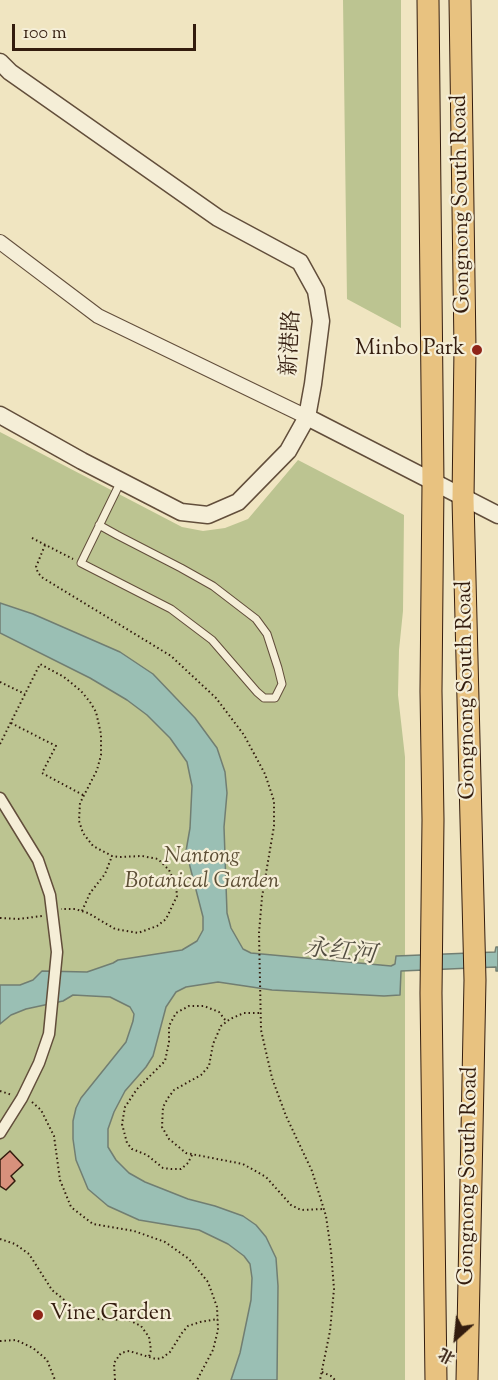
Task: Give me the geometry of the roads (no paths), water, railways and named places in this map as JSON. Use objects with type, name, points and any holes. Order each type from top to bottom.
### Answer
[{"type":"main road","name":"Gongnong South Road","points":[[428,0],[433,483],[431,691],[434,820],[431,993],[435,1161],[436,1380]]},
{"type":"main road","name":"Gongnong South Road","points":[[460,0],[465,348],[463,499],[475,944],[467,1380]]},
{"type":"street","name":"新港路","points":[[0,62],[19,79],[218,218],[300,262],[316,291],[321,321],[307,417],[288,451],[238,502],[208,515],[181,512],[121,482],[0,415]]},
{"type":"street","points":[[0,242],[98,316],[307,417],[498,515]]},
{"type":"street","points":[[0,798],[38,860],[50,895],[57,940],[49,1034],[39,1063],[22,1098],[0,1133]]},
{"type":"lane","points":[[99,525],[213,586],[256,619],[267,634],[282,684],[275,698],[264,698],[196,626],[171,609],[81,563],[121,482]]},
{"type":"water","points":[[0,603],[33,614],[120,652],[153,674],[195,718],[217,748],[225,772],[227,793],[224,827],[227,913],[231,928],[243,949],[251,953],[391,966],[395,964],[396,956],[495,952],[498,947],[498,971],[496,967],[401,971],[400,995],[272,990],[218,982],[186,987],[176,992],[166,1007],[153,1056],[125,1091],[114,1112],[108,1129],[108,1147],[116,1160],[129,1173],[188,1199],[243,1216],[256,1225],[266,1237],[276,1258],[277,1380],[231,1380],[240,1353],[251,1300],[250,1264],[244,1256],[228,1244],[199,1230],[139,1220],[108,1206],[88,1189],[76,1160],[73,1121],[76,1108],[81,1098],[126,1042],[134,1014],[130,1007],[110,997],[73,995],[63,1001],[26,1009],[11,1015],[0,1024],[0,985],[20,985],[33,980],[42,971],[87,972],[118,960],[182,950],[197,941],[203,930],[203,917],[186,851],[190,828],[192,786],[187,762],[170,738],[147,715],[127,700],[90,678],[0,633]]},
{"type":"place","name":"Minbo Park","points":[[477,350]]},
{"type":"place","name":"Vine Garden","points":[[38,1315]]},
{"type":"park label","name":"Nantong Botanical Garden","points":[[202,870]]},
{"type":"water label","name":"永红河","points":[[340,954]]}]
